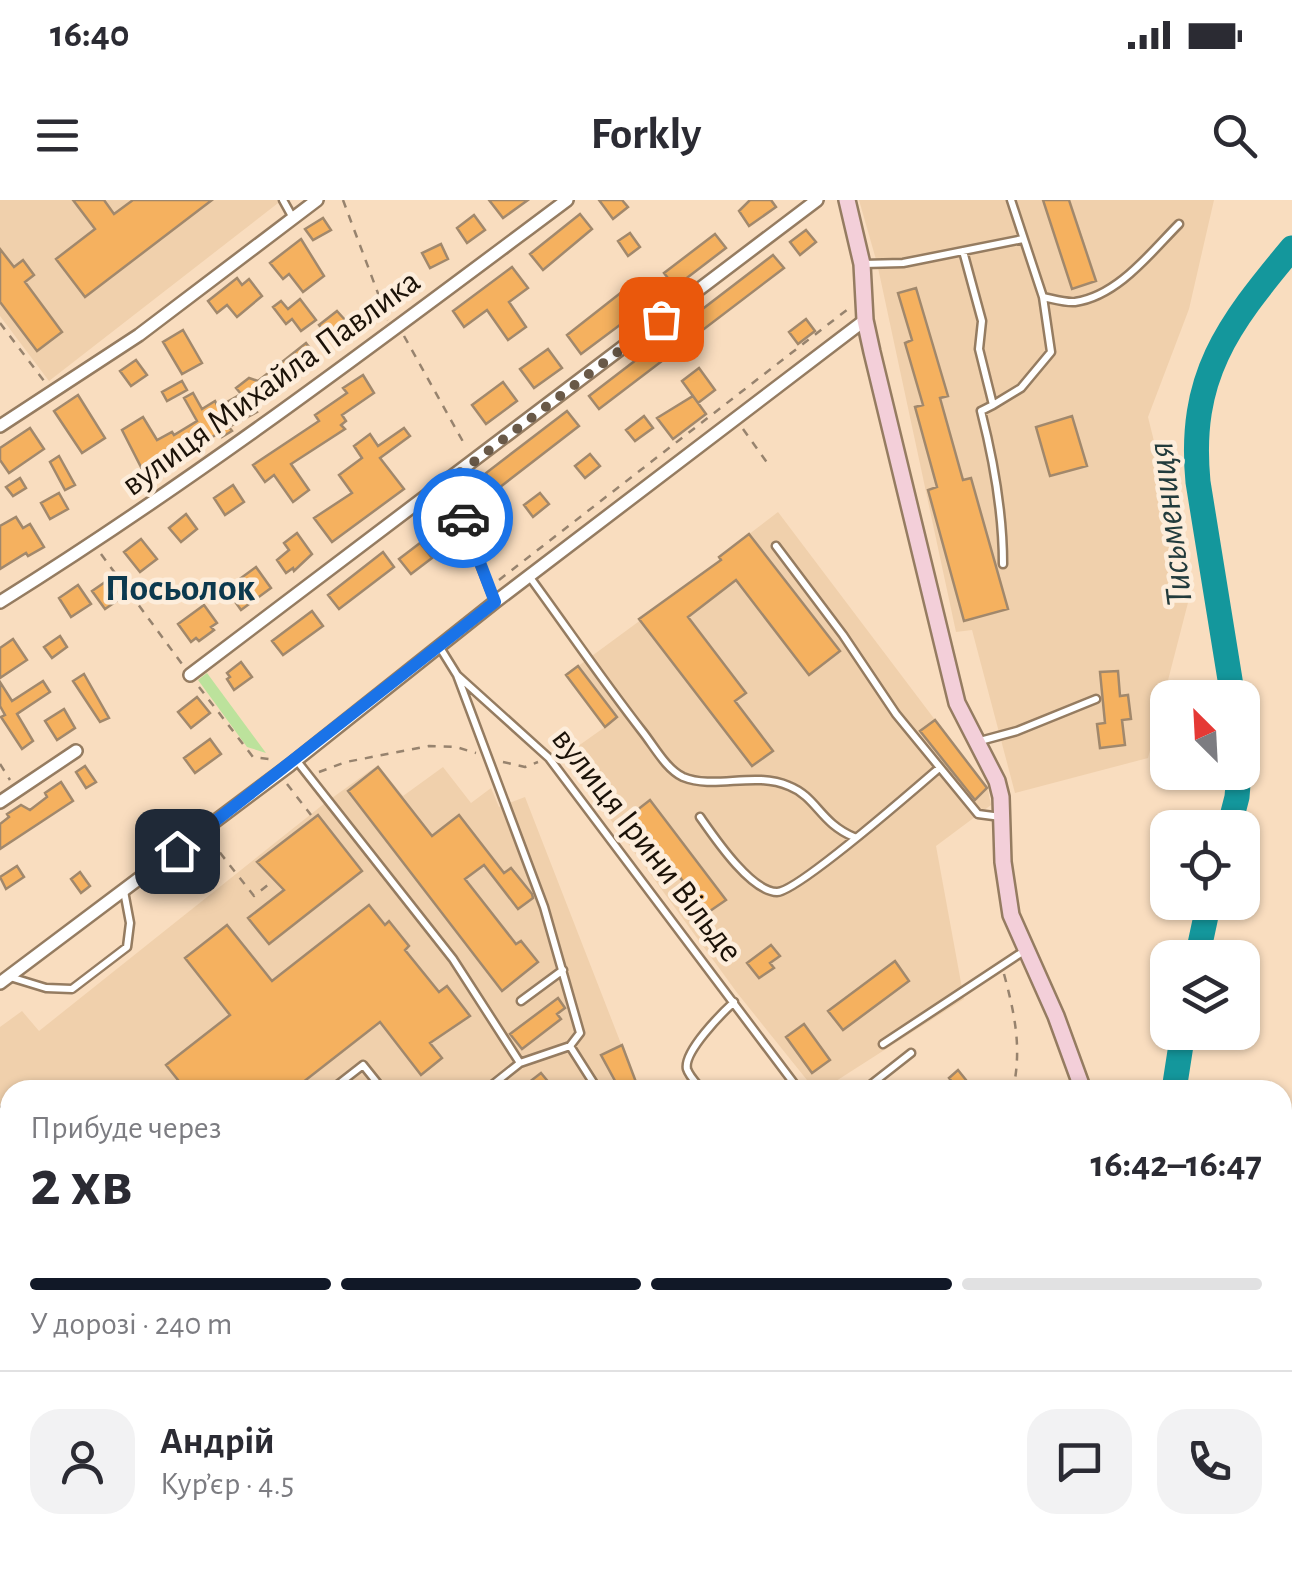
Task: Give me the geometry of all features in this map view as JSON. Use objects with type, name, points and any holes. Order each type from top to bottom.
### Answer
[{"type":"street","points":[[0,426],[138,335],[316,200]]},
{"type":"street","name":"вулиця Михайла Павлика","points":[[0,602],[224,455],[568,200]]},
{"type":"street","points":[[190,674],[817,200]]},
{"type":"street","points":[[847,200],[862,264],[866,320],[953,686],[975,742],[997,781],[1005,887],[1012,915],[1056,1016],[1078,1080]]},
{"type":"street","points":[[5,980],[866,320]]},
{"type":"street","points":[[0,802],[76,750]]},
{"type":"lane","points":[[283,200],[293,218]]},
{"type":"lane","points":[[1003,564],[996,467],[981,412],[1021,388],[1051,352],[1043,297],[1011,200]]},
{"type":"lane","points":[[1043,297],[1074,302],[1102,292],[1128,275],[1178,224]]},
{"type":"lane","points":[[862,264],[903,263],[1023,239]]},
{"type":"lane","points":[[964,251],[982,321],[979,348],[993,405]]},
{"type":"lane","points":[[450,480],[462,500],[464,524],[495,602]]},
{"type":"lane","points":[[776,546],[938,769],[978,814],[1002,817]]},
{"type":"lane","points":[[529,576],[592,666],[675,772],[702,781],[753,778],[792,786],[810,800],[828,823],[854,837]]},
{"type":"lane","name":"вулиця Ірини Вільде","points":[[440,646],[457,675],[549,758],[792,1080]]},
{"type":"lane","points":[[457,675],[544,906],[580,1033],[570,1046],[520,1063],[499,1080]]},
{"type":"lane","points":[[975,742],[1017,731],[1096,700]]},
{"type":"lane","points":[[293,763],[309,776],[453,959],[520,1063]]},
{"type":"lane","points":[[700,817],[750,877],[767,890],[778,892],[802,881],[895,809],[938,769]]},
{"type":"lane","points":[[5,980],[72,990],[127,946],[130,923],[124,892]]},
{"type":"lane","points":[[883,1044],[1026,950]]},
{"type":"lane","points":[[521,1001],[562,970]]},
{"type":"lane","points":[[694,1080],[688,1072],[688,1061],[714,1022],[734,1002]]},
{"type":"lane","points":[[570,1046],[592,1080]]},
{"type":"lane","points":[[877,1080],[911,1054]]},
{"type":"lane","points":[[344,1080],[363,1065],[375,1080]]},
{"type":"path","points":[[343,200],[384,314],[396,327],[474,462]]},
{"type":"path","points":[[490,587],[864,297]]},
{"type":"path","points":[[0,322],[52,392]]},
{"type":"path","points":[[735,419],[768,464]]},
{"type":"path","points":[[93,544],[253,758],[293,763]]},
{"type":"path","points":[[309,776],[346,762],[429,746],[456,747],[525,767],[549,758]]},
{"type":"path","points":[[0,764],[17,790]]},
{"type":"path","points":[[278,774],[311,815]]},
{"type":"path","points":[[203,831],[254,896],[273,881]]},
{"type":"path","points":[[1002,968],[1018,1025],[1015,1080]]},
{"type":"shaded area","points":[[0,200],[282,200],[49,381],[0,316]]},
{"type":"shaded area","points":[[859,200],[1214,200],[1189,309],[1148,417],[1191,591],[1168,680],[1150,680],[1148,758],[1015,793],[972,630],[956,632],[877,263]]},
{"type":"shaded area","points":[[778,512],[988,790],[991,805],[936,846],[964,999],[838,1080],[807,1080],[738,994],[564,756],[605,727],[566,675],[721,561],[719,557]]},
{"type":"shaded area","points":[[378,765],[403,796],[443,767],[471,803],[491,788],[499,807],[525,797],[635,1080],[0,1080],[0,1027],[22,1011],[39,1031]]},
{"type":"green space","points":[[207,673],[266,753],[247,747],[198,680]]},
{"type":"building","points":[[73,200],[104,200],[114,214],[133,200],[212,200],[85,297],[56,259],[95,229]]},
{"type":"building","points":[[489,200],[528,200],[503,218]]},
{"type":"building","points":[[599,200],[622,200],[628,207],[613,219]]},
{"type":"building","points":[[750,200],[771,200],[776,207],[749,226],[739,211]]},
{"type":"building","points":[[1043,200],[1069,200],[1096,281],[1072,289]]},
{"type":"building","points":[[580,214],[592,229],[543,270],[530,254]]},
{"type":"building","points":[[474,215],[485,230],[467,243],[457,228]]},
{"type":"building","points":[[323,218],[331,230],[313,240],[305,229]]},
{"type":"building","points":[[806,230],[816,242],[800,255],[790,242]]},
{"type":"building","points":[[630,233],[640,247],[628,256],[618,241]]},
{"type":"building","points":[[715,234],[726,248],[675,287],[664,273]]},
{"type":"building","points":[[301,239],[324,276],[303,292],[289,274],[283,279],[270,263]]},
{"type":"building","points":[[441,244],[448,259],[430,268],[422,253]]},
{"type":"building","points":[[0,249],[14,267],[23,260],[34,275],[25,282],[62,332],[37,351],[0,302]]},
{"type":"building","points":[[773,255],[784,268],[599,409],[589,396]]},
{"type":"building","points":[[512,267],[528,288],[509,302],[526,327],[508,340],[487,310],[464,327],[453,311]]},
{"type":"building","points":[[237,278],[242,285],[249,279],[262,296],[237,317],[227,305],[217,313],[208,301]]},
{"type":"building","points":[[637,280],[652,301],[581,354],[567,335]]},
{"type":"building","points":[[916,288],[948,396],[940,398],[963,480],[971,478],[1008,609],[964,621],[928,490],[937,487],[915,407],[923,405],[905,343],[912,340],[898,293]]},
{"type":"building","points":[[300,299],[316,320],[301,331],[292,319],[286,324],[273,307],[281,301],[288,309]]},
{"type":"building","points":[[337,311],[346,321],[341,325],[348,332],[334,344],[319,325]]},
{"type":"building","points":[[806,319],[815,331],[798,344],[789,332]]},
{"type":"building","points":[[183,330],[202,363],[182,374],[163,342]]},
{"type":"building","points":[[306,343],[316,356],[253,406],[257,412],[229,427],[232,431],[222,437],[220,432],[175,462],[170,455],[142,469],[122,430],[143,417],[157,440],[172,432],[174,435],[197,421],[184,398],[193,393],[202,409],[215,401],[218,407],[241,394],[236,388],[249,378],[258,381]]},
{"type":"building","points":[[548,349],[562,368],[534,388],[520,369]]},
{"type":"building","points":[[136,360],[147,375],[131,386],[120,371]]},
{"type":"building","points":[[699,368],[715,390],[698,403],[682,381]]},
{"type":"building","points":[[363,375],[374,393],[342,415],[346,421],[341,425],[345,429],[291,464],[309,490],[293,502],[274,475],[265,482],[253,465],[319,421],[315,415],[347,393],[343,388]]},
{"type":"building","points":[[182,381],[187,390],[167,401],[162,392]]},
{"type":"building","points":[[503,382],[517,401],[486,424],[472,405]]},
{"type":"building","points":[[78,395],[105,438],[82,453],[54,411]]},
{"type":"building","points":[[693,396],[706,414],[673,439],[657,418]]},
{"type":"building","points":[[567,411],[579,426],[495,491],[486,473]]},
{"type":"building","points":[[644,416],[653,428],[635,441],[626,430]]},
{"type":"building","points":[[1072,416],[1087,466],[1050,476],[1036,427]]},
{"type":"building","points":[[30,428],[44,449],[9,473],[0,460],[0,448]]},
{"type":"building","points":[[404,428],[410,436],[380,458],[404,489],[332,542],[314,518],[352,493],[339,475],[362,458],[354,446],[370,434],[378,446]]},
{"type":"building","points":[[590,454],[600,466],[585,478],[575,466]]},
{"type":"building","points":[[59,456],[75,485],[65,490],[50,462]]},
{"type":"building","points":[[20,478],[26,488],[13,496],[6,487]]},
{"type":"building","points":[[233,485],[244,502],[225,515],[214,498]]},
{"type":"building","points":[[59,493],[68,509],[50,519],[41,503]]},
{"type":"building","points":[[540,493],[549,504],[533,517],[524,505]]},
{"type":"building","points":[[186,514],[197,529],[181,542],[169,528]]},
{"type":"building","points":[[16,517],[23,528],[30,524],[44,547],[0,569],[0,526]]},
{"type":"building","points":[[297,533],[312,554],[294,571],[293,568],[286,573],[277,560],[289,550],[284,543]]},
{"type":"building","points":[[749,534],[840,651],[809,675],[736,580],[688,617],[746,693],[735,701],[773,751],[752,766],[639,619],[721,560],[719,557]]},
{"type":"building","points":[[141,539],[157,559],[140,572],[124,552]]},
{"type":"building","points":[[420,543],[432,558],[411,574],[399,559]]},
{"type":"building","points":[[383,552],[394,567],[339,609],[328,595]]},
{"type":"building","points":[[256,567],[271,588],[241,610],[226,589]]},
{"type":"building","points":[[111,578],[124,596],[105,609],[92,591]]},
{"type":"building","points":[[78,585],[91,604],[71,617],[59,598]]},
{"type":"building","points":[[204,605],[217,623],[199,641],[196,638],[191,642],[178,624]]},
{"type":"building","points":[[312,611],[323,626],[283,655],[272,641]]},
{"type":"building","points":[[60,636],[67,647],[52,658],[44,647]]},
{"type":"building","points":[[13,639],[27,660],[0,678],[0,648]]},
{"type":"building","points":[[241,662],[252,677],[234,690],[227,673]]},
{"type":"building","points":[[578,666],[617,717],[605,727],[566,675]]},
{"type":"building","points":[[1118,671],[1120,696],[1128,695],[1131,719],[1122,720],[1125,745],[1100,748],[1097,724],[1105,723],[1100,672]]},
{"type":"building","points":[[84,674],[109,718],[100,722],[73,681]]},
{"type":"building","points":[[43,681],[50,692],[17,714],[33,741],[22,749],[1,717],[5,715],[0,706],[0,682],[12,701]]},
{"type":"building","points":[[197,697],[210,713],[191,728],[178,712]]},
{"type":"building","points":[[64,709],[75,728],[57,740],[45,721]]},
{"type":"building","points":[[935,720],[987,788],[975,800],[920,731]]},
{"type":"building","points":[[210,739],[221,754],[195,773],[184,758]]},
{"type":"building","points":[[85,766],[96,782],[86,788],[76,772]]},
{"type":"building","points":[[378,767],[432,836],[459,815],[504,873],[511,868],[532,894],[533,898],[518,909],[484,865],[465,879],[516,944],[521,941],[538,962],[502,991],[348,791]]},
{"type":"building","points":[[61,782],[73,801],[0,849],[0,824],[9,817],[7,814],[21,805],[30,810]]},
{"type":"building","points":[[650,800],[726,900],[707,913],[632,814]]},
{"type":"building","points":[[318,815],[362,871],[269,944],[248,918],[284,890],[257,862]]},
{"type":"building","points":[[17,866],[24,877],[6,889],[0,877]]},
{"type":"building","points":[[80,872],[90,886],[81,893],[71,879]]},
{"type":"building","points":[[369,905],[385,925],[389,921],[409,946],[405,950],[439,992],[447,986],[470,1016],[430,1043],[442,1058],[421,1075],[380,1022],[306,1080],[178,1080],[166,1065],[230,1015],[185,958],[227,925],[272,981]]},
{"type":"building","points":[[771,945],[780,956],[770,963],[774,968],[759,978],[747,963]]},
{"type":"building","points":[[895,961],[909,981],[843,1030],[828,1011]]},
{"type":"building","points":[[558,998],[565,1008],[557,1014],[561,1019],[522,1049],[510,1034]]},
{"type":"building","points":[[804,1024],[830,1060],[812,1073],[786,1037]]},
{"type":"building","points":[[622,1045],[635,1080],[615,1080],[601,1055]]},
{"type":"building","points":[[958,1070],[966,1080],[950,1080]]},
{"type":"waterway","name":"Тисьмениця","points":[[1230,680],[1198,482],[1199,412],[1206,382],[1231,329],[1292,248]]},
{"type":"waterway","name":"Тисьмениця","points":[[1234,810],[1238,790]]},
{"type":"waterway","name":"Тисьмениця","points":[[1201,940],[1205,920]]},
{"type":"waterway","name":"Тисьмениця","points":[[1176,1080],[1180,1050]]},
{"type":"way so far","points":[[463,518],[462,500],[450,480],[661,319]]},
{"type":"district","name":"Посьолок","points":[[180,589]]},
{"type":"route","points":[[177,851],[495,602],[463,518]]}]
